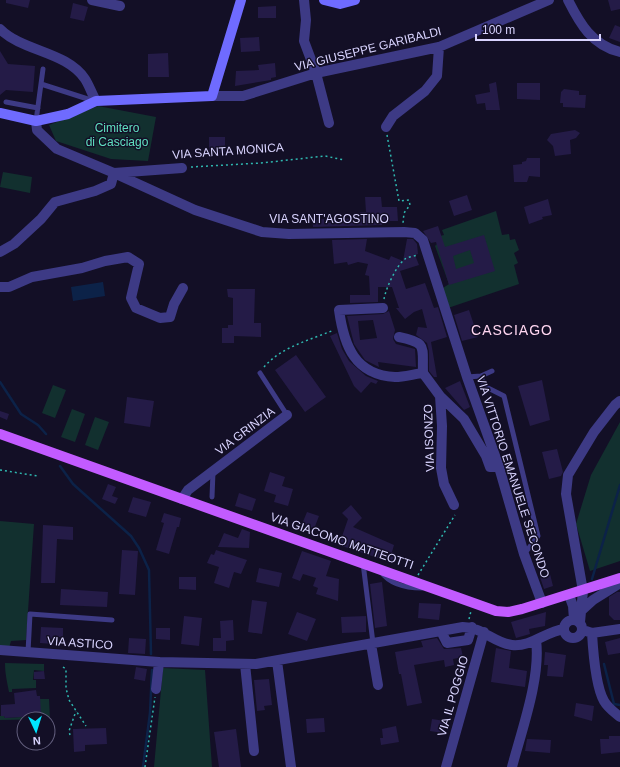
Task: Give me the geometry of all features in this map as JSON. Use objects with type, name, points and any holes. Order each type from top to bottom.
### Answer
[{"type":"main road","name":"VIA GIACOMO MATTEOTTI","points":[[0,434],[376,566],[501,612],[522,609],[583,591],[620,578]]},
{"type":"street","points":[[92,0],[120,6]]},
{"type":"street","points":[[0,113],[36,120],[68,114],[96,101],[212,96],[240,0]]},
{"type":"street","points":[[304,0],[306,20],[304,41],[316,73],[329,123]]},
{"type":"street","points":[[324,0],[340,4],[355,0]]},
{"type":"street","name":"VIA GIUSEPPE GARIBALDI","points":[[212,96],[243,96],[316,73],[439,47],[549,0]]},
{"type":"street","points":[[568,0],[578,21],[590,37],[610,50],[620,52]]},
{"type":"street","points":[[0,29],[20,42],[67,63],[85,78],[96,101]]},
{"type":"street","points":[[386,127],[393,116],[425,91],[437,76],[439,47]]},
{"type":"street","name":"VIA SANT'AGOSTINO","points":[[36,120],[37,130],[57,150],[114,173],[195,210],[262,232],[289,234],[382,232],[414,233],[423,240],[439,289]]},
{"type":"street","name":"VIA SANTA MONICA","points":[[114,173],[182,168]]},
{"type":"street","points":[[0,252],[19,239],[41,219],[55,202],[95,192],[111,184],[114,173]]},
{"type":"street","points":[[0,287],[9,287],[32,277],[82,268],[105,261],[128,257],[139,264],[131,298],[136,308],[160,318],[170,317],[174,304],[183,288]]},
{"type":"street","name":"VIA VITTORIO EMANUELE SECONDO","points":[[439,289],[467,377],[499,467],[524,554],[542,603]]},
{"type":"street","points":[[383,308],[339,310],[341,327],[352,354],[360,365],[376,374],[396,377],[423,373]]},
{"type":"street","points":[[399,337],[417,341],[420,344],[422,350],[423,373],[440,396],[464,419],[486,456],[490,467],[499,467]]},
{"type":"street","name":"VIA ISONZO","points":[[440,396],[442,426],[441,468],[444,484],[454,505]]},
{"type":"street","points":[[620,401],[615,405],[594,432],[568,475],[566,494],[583,591],[582,626],[577,638],[571,638],[566,635],[564,629],[568,621],[582,626],[620,629]]},
{"type":"street","name":"VIA GRINZIA","points":[[182,499],[188,490],[287,415]]},
{"type":"street","points":[[582,610],[593,600],[620,583]]},
{"type":"street","points":[[569,595],[593,648],[602,697],[608,706],[620,717]]},
{"type":"street","points":[[470,627],[484,632],[500,642],[510,645],[524,644],[536,640],[550,632],[564,629]]},
{"type":"street","name":"VIA ASTICO","points":[[0,650],[159,662],[245,664],[277,661],[441,631],[447,643],[468,640],[470,627]]},
{"type":"street","name":"VIA IL POGGIO","points":[[446,767],[484,632]]},
{"type":"street","points":[[512,767],[529,710],[538,654],[536,640]]},
{"type":"street","points":[[372,643],[378,685]]},
{"type":"street","points":[[277,661],[291,767]]},
{"type":"street","points":[[156,689],[159,662]]},
{"type":"street","points":[[245,664],[254,751]]},
{"type":"lane","points":[[36,120],[43,69]]},
{"type":"lane","points":[[41,84],[96,101]]},
{"type":"lane","points":[[6,102],[38,108]]},
{"type":"lane","points":[[467,377],[481,376],[492,371]]},
{"type":"lane","name":"VIA GRINZIA","points":[[260,373],[287,415]]},
{"type":"lane","points":[[481,376],[484,386],[504,396],[538,536],[524,554]]},
{"type":"lane","points":[[212,497],[213,471]]},
{"type":"lane","points":[[363,562],[372,643]]},
{"type":"lane","points":[[28,652],[30,614],[112,620]]},
{"type":"path","points":[[386,127],[399,201],[409,200],[410,205],[404,213],[403,224]]},
{"type":"path","name":"VIA SANTA MONICA","points":[[182,168],[261,163],[325,156],[344,160]]},
{"type":"path","points":[[383,308],[385,291],[390,280],[405,259],[427,252]]},
{"type":"path","points":[[260,373],[271,358],[289,348],[341,327]]},
{"type":"path","points":[[0,470],[38,476]]},
{"type":"path","points":[[411,573],[418,575],[455,514],[454,505]]},
{"type":"path","points":[[470,627],[473,602]]},
{"type":"path","points":[[62,667],[66,669],[66,688],[69,700],[86,726]]},
{"type":"path","points":[[145,767],[156,689]]},
{"type":"path","points":[[70,735],[69,731],[76,711]]},
{"type":"green space","name":"Cimitero di Casciago","points":[[98,106],[156,117],[148,161],[111,159],[56,141],[49,125]]},
{"type":"green space","points":[[3,172],[32,177],[30,193],[0,187]]},
{"type":"green space","points":[[496,211],[502,235],[509,234],[510,240],[515,239],[519,250],[514,253],[518,263],[514,265],[519,284],[445,309],[440,290],[449,284],[435,246],[437,244],[436,237],[444,235],[442,230]]},
{"type":"green space","points":[[53,385],[66,390],[55,418],[42,413]]},
{"type":"green space","points":[[72,409],[85,414],[75,442],[61,437]]},
{"type":"green space","points":[[95,417],[109,422],[98,450],[85,445]]},
{"type":"green space","points":[[620,422],[620,561],[590,571],[576,524],[591,475]]},
{"type":"green space","points":[[0,521],[34,524],[26,640],[11,641],[9,648],[0,647]]},
{"type":"green space","points":[[5,663],[44,664],[44,671],[34,670],[33,680],[36,680],[36,688],[12,689],[12,692],[9,692]]},
{"type":"green space","points":[[163,668],[205,670],[212,767],[154,767]]},
{"type":"green space","points":[[40,699],[49,699],[50,711],[40,711]]},
{"type":"green space","points":[[0,716],[4,716],[5,718],[16,717],[16,720],[0,720]]},
{"type":"water","points":[[103,282],[105,296],[73,301],[71,287]]},
{"type":"building","points":[[6,0],[30,0],[28,8],[6,3]]},
{"type":"building","points":[[608,0],[620,0],[620,9],[611,11]]},
{"type":"building","points":[[73,3],[88,7],[84,21],[70,18]]},
{"type":"building","points":[[276,6],[276,18],[258,18],[258,7]]},
{"type":"building","points":[[615,25],[620,27],[620,42],[609,38]]},
{"type":"building","points":[[259,37],[260,51],[241,52],[240,38]]},
{"type":"building","points":[[0,51],[8,64],[35,66],[33,92],[6,90],[0,95]]},
{"type":"building","points":[[168,53],[169,77],[148,77],[148,54]]},
{"type":"building","points":[[275,63],[276,77],[271,78],[271,80],[235,86],[236,71],[259,70],[258,65]]},
{"type":"building","points":[[496,82],[500,110],[486,110],[485,103],[477,104],[475,95],[490,92],[489,84]]},
{"type":"building","points":[[517,83],[540,83],[540,100],[517,99]]},
{"type":"building","points":[[564,89],[579,91],[579,95],[586,95],[585,108],[563,107],[563,103],[560,103],[561,92]]},
{"type":"building","points":[[575,130],[580,133],[576,138],[570,140],[571,154],[555,156],[553,146],[547,140],[551,134]]},
{"type":"building","points":[[209,137],[225,137],[225,153],[209,153]]},
{"type":"building","points":[[527,158],[540,158],[540,177],[529,176],[527,182],[514,182],[513,165],[522,164],[522,162],[526,161]]},
{"type":"building","points":[[467,195],[472,210],[454,216],[449,201]]},
{"type":"building","points":[[365,197],[381,197],[382,207],[397,207],[398,221],[383,221],[382,225],[313,227],[312,220],[324,219],[324,223],[342,222],[342,219],[360,218],[360,212],[366,212]]},
{"type":"building","points":[[548,199],[552,215],[542,217],[543,219],[529,224],[524,207]]},
{"type":"building","points":[[438,226],[445,247],[484,235],[495,271],[449,285],[436,242],[431,243],[423,231]],"holes":[[[470,250],[474,263],[456,269],[453,256]]]},
{"type":"building","points":[[367,239],[365,251],[389,260],[391,256],[403,261],[407,239],[413,239],[417,244],[418,254],[415,255],[419,265],[400,271],[406,289],[425,283],[434,308],[438,307],[447,337],[431,342],[437,377],[434,377],[429,371],[429,351],[427,343],[416,335],[418,327],[427,328],[422,309],[414,312],[405,319],[396,308],[399,308],[392,287],[378,287],[378,302],[350,303],[350,295],[370,295],[369,276],[365,275],[368,264],[358,262],[348,265],[347,262],[334,264],[332,240]]},
{"type":"building","points":[[227,289],[255,289],[254,323],[261,323],[261,337],[234,336],[234,343],[222,343],[222,328],[228,328],[228,325],[233,325],[233,298],[228,297]]},
{"type":"building","points":[[469,310],[478,337],[462,341],[454,315]]},
{"type":"building","points":[[389,311],[395,330],[393,339],[396,344],[415,349],[416,367],[378,362],[379,367],[365,360],[354,344],[347,316],[383,314]],"holes":[[[373,320],[377,338],[360,340],[358,321]]]},
{"type":"building","points":[[337,333],[342,349],[349,361],[366,376],[378,381],[376,384],[371,382],[361,393],[354,386],[330,336]]},
{"type":"building","points":[[296,355],[326,397],[305,412],[275,370]]},
{"type":"building","points":[[542,380],[550,420],[530,426],[518,386]]},
{"type":"building","points":[[460,381],[470,407],[464,410],[445,388]]},
{"type":"building","points":[[127,397],[154,401],[150,427],[124,423]]},
{"type":"building","points":[[0,411],[9,414],[7,420],[0,417]]},
{"type":"building","points":[[557,449],[563,472],[561,476],[549,479],[542,452]]},
{"type":"building","points":[[270,472],[285,477],[282,486],[293,489],[288,506],[274,502],[276,495],[264,491]]},
{"type":"building","points":[[108,484],[116,487],[112,496],[118,498],[115,504],[102,499]]},
{"type":"building","points":[[239,493],[256,499],[252,511],[235,506]]},
{"type":"building","points":[[133,497],[151,502],[146,517],[128,512]]},
{"type":"building","points":[[351,505],[362,518],[353,527],[394,545],[392,552],[396,554],[393,563],[339,545],[348,519],[342,513]]},
{"type":"building","points":[[307,512],[319,516],[314,529],[302,524]]},
{"type":"building","points":[[164,513],[181,518],[169,554],[156,550],[164,523],[161,522]]},
{"type":"building","points":[[43,525],[73,527],[73,540],[57,539],[55,583],[41,583]]},
{"type":"building","points":[[242,529],[250,532],[249,548],[218,547],[224,533],[238,538]]},
{"type":"building","points":[[122,550],[138,551],[135,595],[119,594]]},
{"type":"building","points":[[216,550],[247,560],[241,574],[234,572],[229,588],[214,583],[219,567],[207,563],[211,554],[214,555]]},
{"type":"building","points":[[302,551],[331,561],[326,576],[339,579],[338,601],[316,594],[318,588],[313,586],[316,578],[303,574],[300,581],[292,578]]},
{"type":"building","points":[[259,568],[282,573],[279,587],[256,582]]},
{"type":"building","points":[[550,574],[553,586],[544,589],[540,577]]},
{"type":"building","points":[[179,577],[196,577],[196,590],[179,589]]},
{"type":"building","points":[[382,582],[387,626],[375,628],[370,584]]},
{"type":"building","points":[[61,589],[108,592],[107,607],[60,605]]},
{"type":"building","points":[[617,592],[620,592],[620,620],[614,620],[609,615],[609,597]]},
{"type":"building","points":[[252,600],[267,602],[262,634],[248,632]]},
{"type":"building","points":[[419,603],[441,604],[439,620],[418,618]]},
{"type":"building","points":[[297,612],[316,619],[307,641],[288,634]]},
{"type":"building","points":[[546,612],[545,626],[529,629],[530,634],[516,638],[511,622]]},
{"type":"building","points":[[184,616],[202,618],[199,646],[181,644]]},
{"type":"building","points":[[366,616],[366,632],[342,633],[341,617]]},
{"type":"building","points":[[233,620],[234,640],[226,641],[226,651],[213,651],[213,638],[221,638],[220,621]]},
{"type":"building","points":[[41,627],[63,628],[63,637],[55,637],[54,644],[40,643]]},
{"type":"building","points":[[156,628],[170,628],[170,640],[156,639]]},
{"type":"building","points":[[129,638],[146,639],[145,654],[128,653]]},
{"type":"building","points":[[437,638],[444,649],[461,648],[463,657],[453,659],[454,665],[445,667],[444,660],[414,665],[422,703],[407,706],[395,652],[423,647],[421,641]]},
{"type":"building","points":[[620,638],[620,653],[608,655],[605,642]]},
{"type":"building","points":[[496,648],[511,651],[509,668],[527,671],[525,687],[491,682]]},
{"type":"building","points":[[545,652],[566,655],[563,677],[547,676],[548,665],[544,665]]},
{"type":"building","points":[[136,667],[147,669],[145,681],[134,679]]},
{"type":"building","points":[[44,671],[45,679],[34,679],[34,672]]},
{"type":"building","points":[[269,679],[272,705],[264,706],[265,710],[257,711],[254,680]]},
{"type":"building","points":[[36,690],[37,696],[40,696],[41,711],[16,711],[16,717],[5,718],[4,716],[1,716],[1,705],[15,704],[14,693]]},
{"type":"building","points":[[576,703],[594,706],[592,721],[574,716]]},
{"type":"building","points":[[324,718],[325,732],[307,733],[306,719]]},
{"type":"building","points":[[432,719],[445,721],[443,733],[430,731]]},
{"type":"building","points":[[396,726],[399,742],[381,745],[380,738],[383,738],[382,729]]},
{"type":"building","points":[[106,728],[107,744],[85,745],[85,751],[74,752],[73,729]]},
{"type":"building","points":[[236,729],[241,767],[219,767],[214,732]]},
{"type":"building","points":[[609,736],[620,736],[620,752],[601,754],[600,739],[609,739]]},
{"type":"building","points":[[527,739],[551,740],[550,753],[525,751]]},
{"type":"waterway","points":[[0,382],[21,414],[38,425],[46,434]]},
{"type":"waterway","points":[[60,466],[73,484],[131,536],[139,548],[149,570],[151,654]]},
{"type":"waterway","points":[[592,579],[620,485]]},
{"type":"waterway","points":[[604,664],[614,704],[620,705]]},
{"type":"waterway","points":[[143,767],[150,713],[152,670]]},
{"type":"district","name":"CASCIAGO","points":[[512,330]]}]
